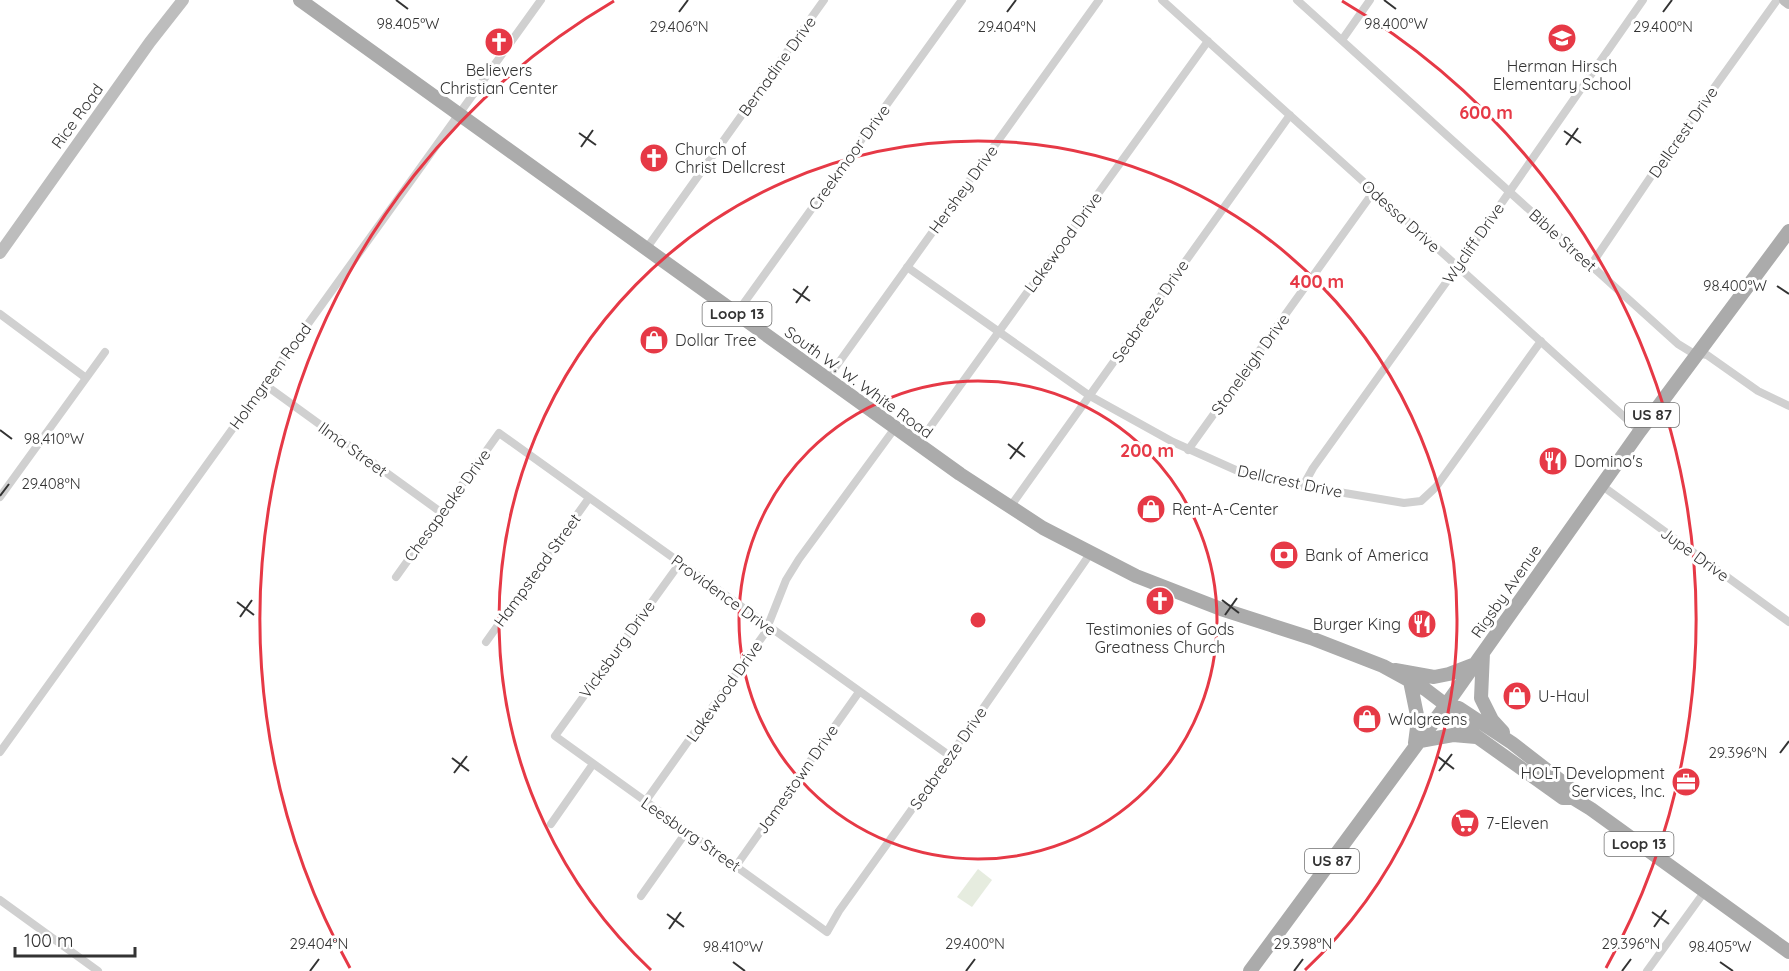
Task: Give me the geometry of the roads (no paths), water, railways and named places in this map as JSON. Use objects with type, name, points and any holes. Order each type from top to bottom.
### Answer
[{"type":"main road","name":"South W. W. White Road","points":[[300,0],[895,428],[1010,507],[1090,554],[1136,576],[1221,609],[1320,641],[1389,669],[1446,705],[1459,708],[1563,798],[1573,798],[1789,952]]},
{"type":"main road","name":"Rigsby Avenue","points":[[1250,971],[1446,705],[1640,431],[1789,231]]},
{"type":"main road","points":[[1483,652],[1481,698],[1501,742]]},
{"type":"main road","points":[[1389,669],[1434,677],[1474,664]]},
{"type":"main road","points":[[1410,681],[1418,720],[1416,746],[1453,735],[1476,736]]},
{"type":"main road","name":"South W. W. White Road","points":[[1446,705],[1452,719],[1476,736],[1501,742],[1570,788],[1573,798]]},
{"type":"street","name":"Rice Road","points":[[0,253],[150,42],[183,0]]},
{"type":"street","name":"Holmgreen Road","points":[[0,752],[541,0]]},
{"type":"street","name":"Bernadine Drive","points":[[646,249],[824,0]]},
{"type":"street","name":"Creekmoor Drive","points":[[736,314],[962,0]]},
{"type":"street","name":"Hershey Drive","points":[[827,379],[1099,0]]},
{"type":"street","name":"Odessa Drive","points":[[1162,0],[1640,431]]},
{"type":"street","name":"Bible Street","points":[[1297,0],[1678,344],[1690,352],[1707,355],[1758,391],[1789,406]]},
{"type":"street","points":[[1342,40],[1370,0]]},
{"type":"street","name":"Wycliff Drive","points":[[1304,486],[1314,468],[1643,0]]},
{"type":"street","name":"Dellcrest Drive","points":[[1591,265],[1658,166],[1777,0]]},
{"type":"street","points":[[1785,0],[1789,3]]},
{"type":"street","name":"Lakewood Drive","points":[[918,444],[1208,41]]},
{"type":"street","name":"Seabreeze Drive","points":[[1010,507],[1290,115]]},
{"type":"street","name":"Stoneleigh Drive","points":[[1188,450],[1374,191]]},
{"type":"street","name":"Dellcrest Drive","points":[[907,267],[1090,396],[1142,427],[1188,450],[1236,472],[1404,503],[1421,501],[1436,487],[1541,340]]},
{"type":"street","points":[[0,314],[86,378]]},
{"type":"street","points":[[0,497],[105,352]]},
{"type":"street","name":"Ilma Street","points":[[264,384],[442,513]]},
{"type":"street","name":"Lakewood Drive","points":[[645,802],[768,626],[786,580],[799,559],[895,428]]},
{"type":"street","name":"Chesapeake Drive","points":[[396,577],[499,433]]},
{"type":"street","name":"Providence Drive","points":[[499,433],[950,756]]},
{"type":"street","name":"Jupe Drive","points":[[1601,485],[1789,622]]},
{"type":"street","name":"Hampstead Street","points":[[486,642],[589,498]]},
{"type":"street","name":"Seabreeze Drive","points":[[827,932],[839,911],[1090,554]]},
{"type":"street","name":"Vicksburg Drive","points":[[555,736],[680,563]]},
{"type":"street","name":"Jamestown Drive","points":[[736,866],[859,692]]},
{"type":"street","name":"Leesburg Street","points":[[555,736],[827,932]]},
{"type":"street","points":[[550,824],[593,764]]},
{"type":"street","points":[[641,896],[687,831]]},
{"type":"street","points":[[1647,971],[1705,891]]},
{"type":"street","points":[[0,900],[98,971]]},
{"type":"place","name":"Herman Hirsch Elementary School","points":[[1562,38]]},
{"type":"place","name":"Believers Christian Center","points":[[499,42]]},
{"type":"place","name":"Church of Christ Dellcrest","points":[[654,158]]},
{"type":"place","name":"Dollar Tree","points":[[654,340]]},
{"type":"place","name":"Domino's","points":[[1553,461]]},
{"type":"place","name":"Rent-A-Center","points":[[1151,509]]},
{"type":"place","name":"Bank of America","points":[[1284,555]]},
{"type":"place","name":"Testimonies of Gods Greatness Church","points":[[1160,601]]},
{"type":"place","name":"Burger King","points":[[1422,624]]},
{"type":"place","name":"U-Haul","points":[[1517,696]]},
{"type":"place","name":"Walgreens","points":[[1367,719]]},
{"type":"place","name":"HOLT Development Services, Inc.","points":[[1686,782]]},
{"type":"place","name":"7-Eleven","points":[[1465,823]]}]
